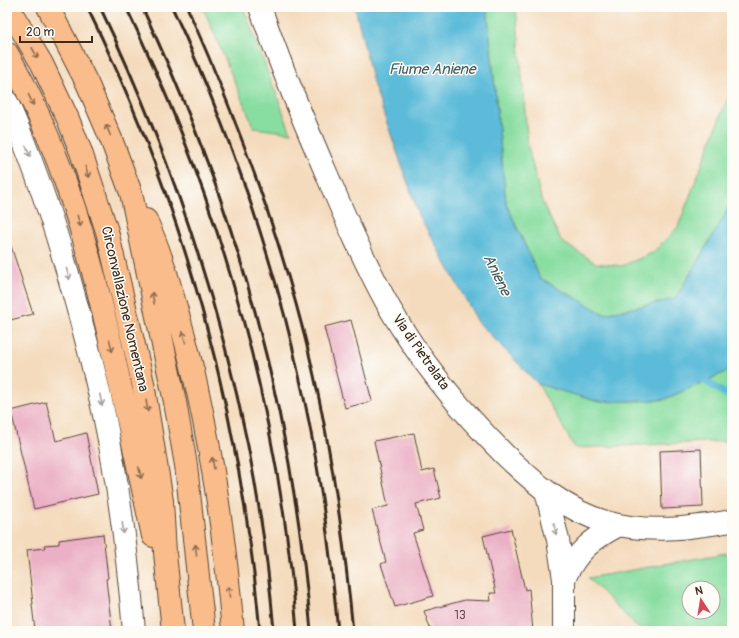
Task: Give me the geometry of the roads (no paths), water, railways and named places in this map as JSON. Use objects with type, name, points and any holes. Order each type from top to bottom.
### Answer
[{"type":"highway","name":"Circonvallazione Nomentana","points":[[8,7],[42,64],[68,118],[107,231],[143,383],[162,501],[165,553],[173,628]]},
{"type":"highway","name":"Circonvallazione Nomentana","points":[[48,7],[76,58],[112,139],[131,193],[175,402],[186,465],[204,631]]},
{"type":"highway","points":[[7,53],[19,74],[50,142],[75,206],[87,248],[121,388],[173,628]]},
{"type":"highway","points":[[131,193],[158,246],[191,361],[217,489],[233,631]]},
{"type":"street","name":"Via di Pietralata","points":[[260,7],[332,188],[376,282],[416,349],[449,393],[480,429],[510,460],[546,491],[565,503],[604,522],[650,529],[665,529],[701,526],[732,521]]},
{"type":"street","points":[[7,102],[28,152],[46,202],[67,268],[88,344],[100,396],[120,502],[134,631]]},
{"type":"street","points":[[546,491],[558,540],[564,579],[564,631]]},
{"type":"street","points":[[564,579],[570,565],[588,545],[599,535],[619,525]]},
{"type":"water","name":"Fiume Aniene","points":[[355,7],[487,7],[506,203],[540,278],[604,314],[675,299],[725,215],[732,194],[732,364],[726,372],[663,400],[599,402],[538,384],[478,322],[419,215],[373,83]]},
{"type":"waterway","points":[[705,381],[732,398]]},
{"type":"railway","points":[[87,7],[121,81],[152,156],[179,233],[202,311],[222,390],[238,470],[251,550],[260,631]]},
{"type":"railway","points":[[100,7],[147,113],[168,167],[188,222],[221,333],[248,446],[267,561],[274,631]]},
{"type":"railway","points":[[126,7],[160,81],[190,156],[217,233],[241,311],[260,390],[276,470],[289,550],[297,631]]},
{"type":"railway","points":[[142,7],[176,82],[206,158],[232,234],[255,312],[274,389],[290,469],[302,549],[311,631]]},
{"type":"railway","points":[[172,7],[211,97],[246,190],[262,237],[289,332],[313,442],[327,536],[338,631]]},
{"type":"railway","points":[[187,7],[240,134],[256,178],[285,265],[309,354],[324,423],[336,492],[353,631]]},
{"type":"water label","name":"Aniene","points":[[497,275]]}]
